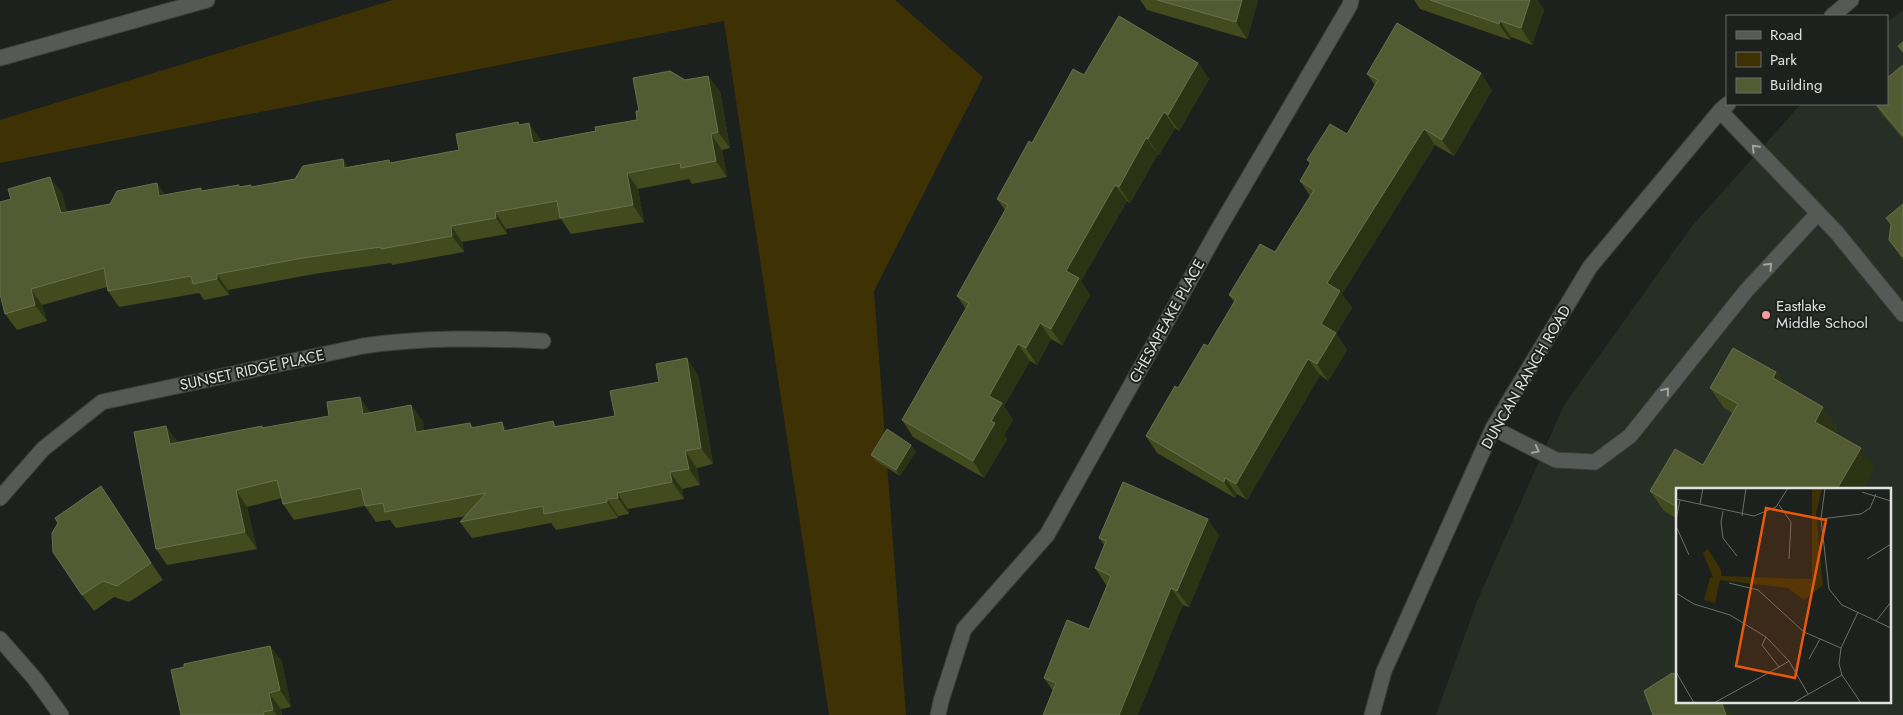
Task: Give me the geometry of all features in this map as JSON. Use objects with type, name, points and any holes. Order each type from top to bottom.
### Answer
[{"type":"street","points":[[0,58],[207,0]]},
{"type":"street","name":"CHESAPEAKE PLACE","points":[[938,715],[964,629],[1047,536],[1192,276],[1350,5],[1351,0]]},
{"type":"street","points":[[1833,15],[1851,0]]},
{"type":"street","points":[[1724,107],[1838,233],[1903,314]]},
{"type":"street","name":"DUNCAN RANCH ROAD","points":[[1372,715],[1384,671],[1493,428],[1590,267],[1724,107]]},
{"type":"street","points":[[1493,428],[1556,460],[1595,462],[1630,436],[1746,291],[1818,213]]},
{"type":"street","name":"SUNSET RIDGE PLACE","points":[[0,498],[42,449],[102,402],[363,346],[397,341],[468,338],[543,341]]},
{"type":"street","points":[[0,639],[36,679],[61,715]]},
{"type":"shaded area","name":"Eastlake Middle School","points":[[1903,10],[1903,715],[1436,715],[1478,599],[1564,405],[1692,226],[1800,105],[1888,105],[1888,21]]},
{"type":"green space","points":[[393,0],[895,0],[983,77],[874,291],[906,715],[829,715],[724,21],[0,163],[0,120]]},
{"type":"building","points":[[1157,0],[1242,0],[1236,22]]},
{"type":"building","points":[[1430,0],[1530,0],[1521,28],[1500,21],[1499,24]]},
{"type":"building","points":[[1119,16],[1198,63],[1168,115],[1164,112],[1148,139],[1146,138],[1119,187],[1115,185],[1066,271],[1079,278],[1051,329],[1040,323],[1026,348],[1018,344],[989,396],[1002,403],[991,421],[995,423],[973,461],[902,420],[969,303],[957,296],[1008,205],[997,199],[1029,141],[1032,143],[1073,69],[1084,75]]},
{"type":"building","points":[[1397,23],[1481,73],[1442,140],[1424,129],[1327,283],[1340,291],[1321,324],[1336,333],[1317,364],[1308,359],[1236,484],[1225,478],[1224,482],[1146,436],[1175,386],[1178,388],[1204,344],[1208,346],[1236,299],[1229,295],[1260,244],[1275,252],[1314,190],[1300,181],[1311,162],[1307,160],[1330,124],[1347,134],[1378,80],[1367,74]]},
{"type":"building","points":[[1903,42],[1903,52],[1898,46]]},
{"type":"building","points":[[1903,65],[1903,136],[1877,105],[1888,105],[1888,77]]},
{"type":"building","points":[[670,71],[685,80],[708,76],[718,132],[711,134],[716,161],[681,168],[680,163],[627,173],[633,205],[560,218],[557,201],[495,212],[496,218],[451,226],[452,236],[381,249],[381,247],[303,258],[217,274],[217,279],[193,284],[191,276],[108,291],[104,268],[31,289],[35,305],[5,314],[0,294],[0,202],[11,199],[8,189],[50,177],[61,213],[110,204],[117,191],[157,183],[159,196],[201,188],[201,191],[239,185],[239,187],[251,185],[251,187],[295,179],[303,166],[343,159],[344,168],[389,160],[390,163],[459,150],[456,134],[518,122],[519,125],[529,123],[533,143],[596,131],[595,127],[637,120],[636,111],[639,111],[633,78]]},
{"type":"building","points":[[1903,204],[1903,257],[1889,240],[1891,224],[1886,218]]},
{"type":"building","points":[[1733,348],[1776,372],[1773,378],[1823,407],[1815,422],[1861,448],[1838,488],[1676,488],[1676,506],[1650,491],[1675,449],[1703,465],[1738,404],[1710,388]]},
{"type":"building","points":[[687,358],[701,448],[685,451],[689,469],[670,472],[672,482],[617,493],[618,498],[607,499],[607,502],[544,514],[543,506],[460,522],[486,493],[385,512],[383,503],[365,506],[361,488],[283,504],[277,480],[236,490],[245,532],[156,549],[134,432],[166,426],[170,444],[262,426],[262,428],[329,416],[327,402],[360,397],[363,414],[411,405],[416,432],[470,423],[471,428],[502,422],[504,431],[553,421],[554,427],[615,416],[610,391],[659,382],[656,364]]},
{"type":"building","points":[[887,429],[911,445],[896,470],[871,455]]},
{"type":"building","points":[[1123,482],[1208,519],[1177,591],[1171,588],[1119,715],[1043,715],[1056,683],[1044,678],[1067,620],[1089,629],[1111,576],[1095,568],[1106,541],[1099,538]]},
{"type":"building","points":[[101,486],[151,563],[117,586],[103,581],[82,595],[53,552],[52,533],[58,523],[55,518]]},
{"type":"building","points":[[270,646],[280,690],[269,693],[273,710],[263,712],[264,715],[181,715],[171,670],[184,667],[184,664]]},
{"type":"building","points":[[1672,673],[1676,675],[1676,702],[1721,702],[1726,715],[1653,715],[1644,691]]},
{"type":"place","name":"Eastlake Middle School","points":[[1766,315]]}]
